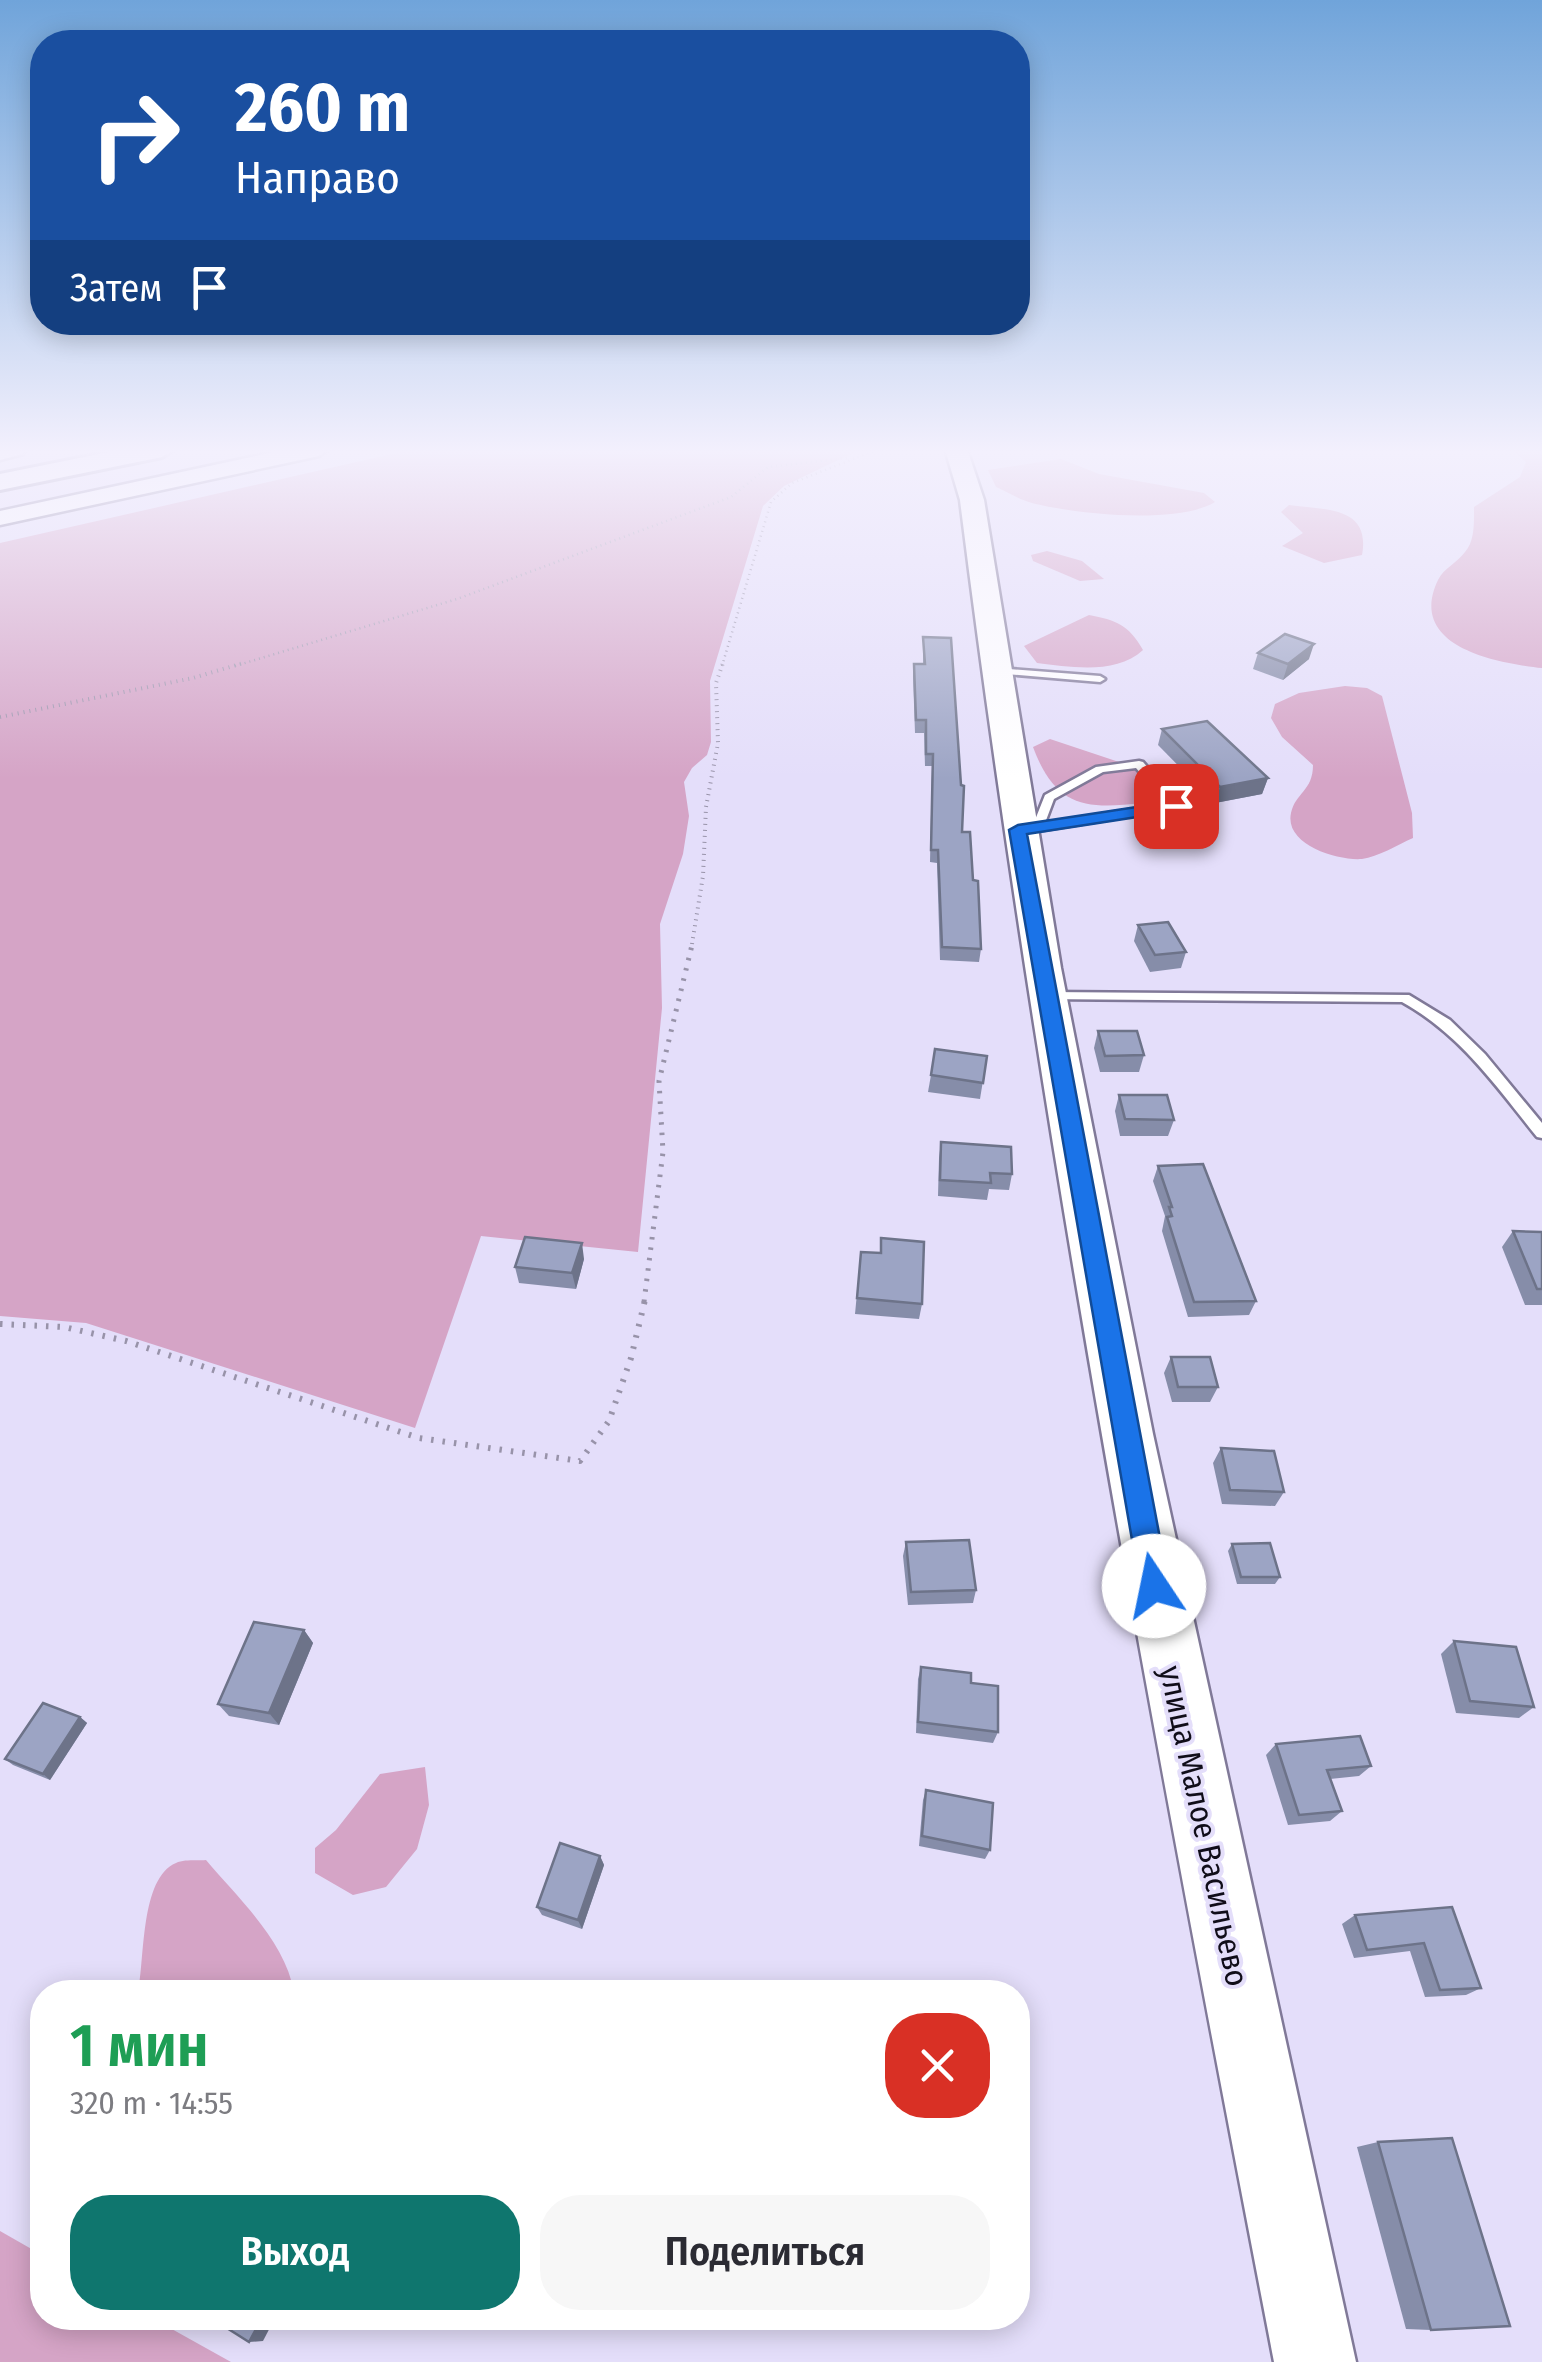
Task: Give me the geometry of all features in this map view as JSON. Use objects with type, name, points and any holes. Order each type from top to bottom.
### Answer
[{"type":"main road","name":"улица Малое Васильево","points":[[980,559],[1027,829],[1047,996],[1146,1547],[1315,2362]]},
{"type":"lane","points":[[997,671],[1100,679]]},
{"type":"lane","points":[[1139,764],[1176,806],[1141,811],[1027,829],[1048,797],[1100,769],[1139,764]]},
{"type":"lane","points":[[1047,996],[1404,998],[1431,1010],[1457,1031],[1542,1133]]},
{"type":"path","points":[[0,717],[193,678],[438,604],[568,559]]},
{"type":"path","points":[[0,1324],[64,1326],[126,1341],[419,1438],[580,1461],[609,1421],[631,1358],[645,1298],[662,1152],[659,1080],[698,908],[706,807],[718,743],[716,682],[755,559]]},
{"type":"shaded area","points":[[0,559],[747,559],[710,681],[711,742],[707,755],[684,782],[689,816],[683,854],[660,924],[662,1008],[638,1252],[481,1236],[415,1428],[86,1323],[0,1316]]},
{"type":"shaded area","points":[[1076,559],[1104,579],[1080,581],[1033,561]]},
{"type":"shaded area","points":[[1459,559],[1542,559],[1542,668],[1481,656],[1445,636],[1434,621],[1431,603],[1441,576]]},
{"type":"shaded area","points":[[1089,615],[1121,625],[1143,650],[1120,663],[1078,667],[1037,663],[1024,646]]},
{"type":"shaded area","points":[[1345,686],[1367,688],[1382,696],[1412,813],[1413,838],[1362,859],[1327,854],[1296,834],[1291,813],[1310,781],[1313,765],[1282,737],[1271,718],[1275,704],[1299,693]]},
{"type":"shaded area","points":[[1050,739],[1134,767],[1155,788],[1142,803],[1104,806],[1074,800],[1051,782],[1033,747]]},
{"type":"shaded area","points":[[425,1767],[429,1805],[417,1849],[386,1887],[353,1895],[315,1873],[315,1848],[336,1830],[380,1774]]},
{"type":"shaded area","points":[[206,1860],[246,1905],[271,1938],[291,1980],[139,1980],[146,1921],[156,1885],[164,1871],[187,1861]]},
{"type":"shaded area","points":[[0,2231],[30,2248],[30,2330],[174,2330],[231,2362],[0,2362]]},
{"type":"building","points":[[1285,634],[1314,644],[1288,664],[1258,653]]},
{"type":"building","points":[[923,637],[951,638],[964,786],[962,832],[970,832],[973,880],[978,881],[981,949],[942,947],[938,850],[931,850],[933,754],[926,754],[926,720],[916,720],[914,664],[925,664]]},
{"type":"building","points":[[1207,721],[1268,778],[1220,787],[1162,729]]},
{"type":"building","points":[[1168,922],[1186,952],[1155,955],[1138,925]]},
{"type":"building","points":[[1098,1031],[1137,1031],[1144,1055],[1105,1056]]},
{"type":"building","points":[[935,1049],[987,1056],[983,1083],[931,1075]]},
{"type":"building","points":[[1119,1095],[1167,1095],[1174,1120],[1125,1119]]},
{"type":"building","points":[[941,1142],[1011,1147],[1012,1174],[990,1173],[991,1183],[940,1180]]},
{"type":"building","points":[[1203,1164],[1256,1301],[1194,1302],[1167,1217],[1172,1216],[1172,1207],[1158,1166]]},
{"type":"building","points":[[1513,1231],[1542,1232],[1542,1289],[1537,1289]]},
{"type":"building","points":[[525,1237],[582,1243],[572,1273],[515,1267]]},
{"type":"building","points":[[881,1238],[924,1242],[922,1304],[857,1298],[861,1252],[881,1253]]},
{"type":"building","points":[[1171,1357],[1210,1357],[1218,1387],[1178,1387]]},
{"type":"building","points":[[1221,1448],[1274,1451],[1284,1492],[1230,1490]]},
{"type":"building","points":[[969,1540],[976,1590],[911,1592],[906,1542]]},
{"type":"building","points":[[1270,1543],[1280,1577],[1241,1577],[1232,1544]]},
{"type":"building","points":[[254,1622],[304,1630],[269,1713],[218,1704]]},
{"type":"building","points":[[1454,1641],[1516,1647],[1534,1707],[1470,1701]]},
{"type":"building","points":[[921,1667],[971,1673],[971,1683],[998,1686],[998,1732],[918,1722]]},
{"type":"building","points":[[43,1703],[80,1717],[43,1774],[5,1759]]},
{"type":"building","points":[[1360,1736],[1371,1766],[1327,1770],[1342,1811],[1299,1815],[1276,1744]]},
{"type":"building","points":[[926,1790],[993,1803],[990,1850],[922,1836]]},
{"type":"building","points":[[560,1843],[600,1856],[578,1920],[537,1907]]},
{"type":"building","points":[[1452,1907],[1481,1988],[1440,1990],[1424,1943],[1367,1950],[1355,1915]]},
{"type":"building","points":[[1452,2138],[1510,2326],[1431,2330],[1378,2142]]},
{"type":"building","points":[[230,2330],[256,2330],[249,2342]]},
{"type":"route","points":[[1154,1586],[1018,830],[1176,806]]}]
